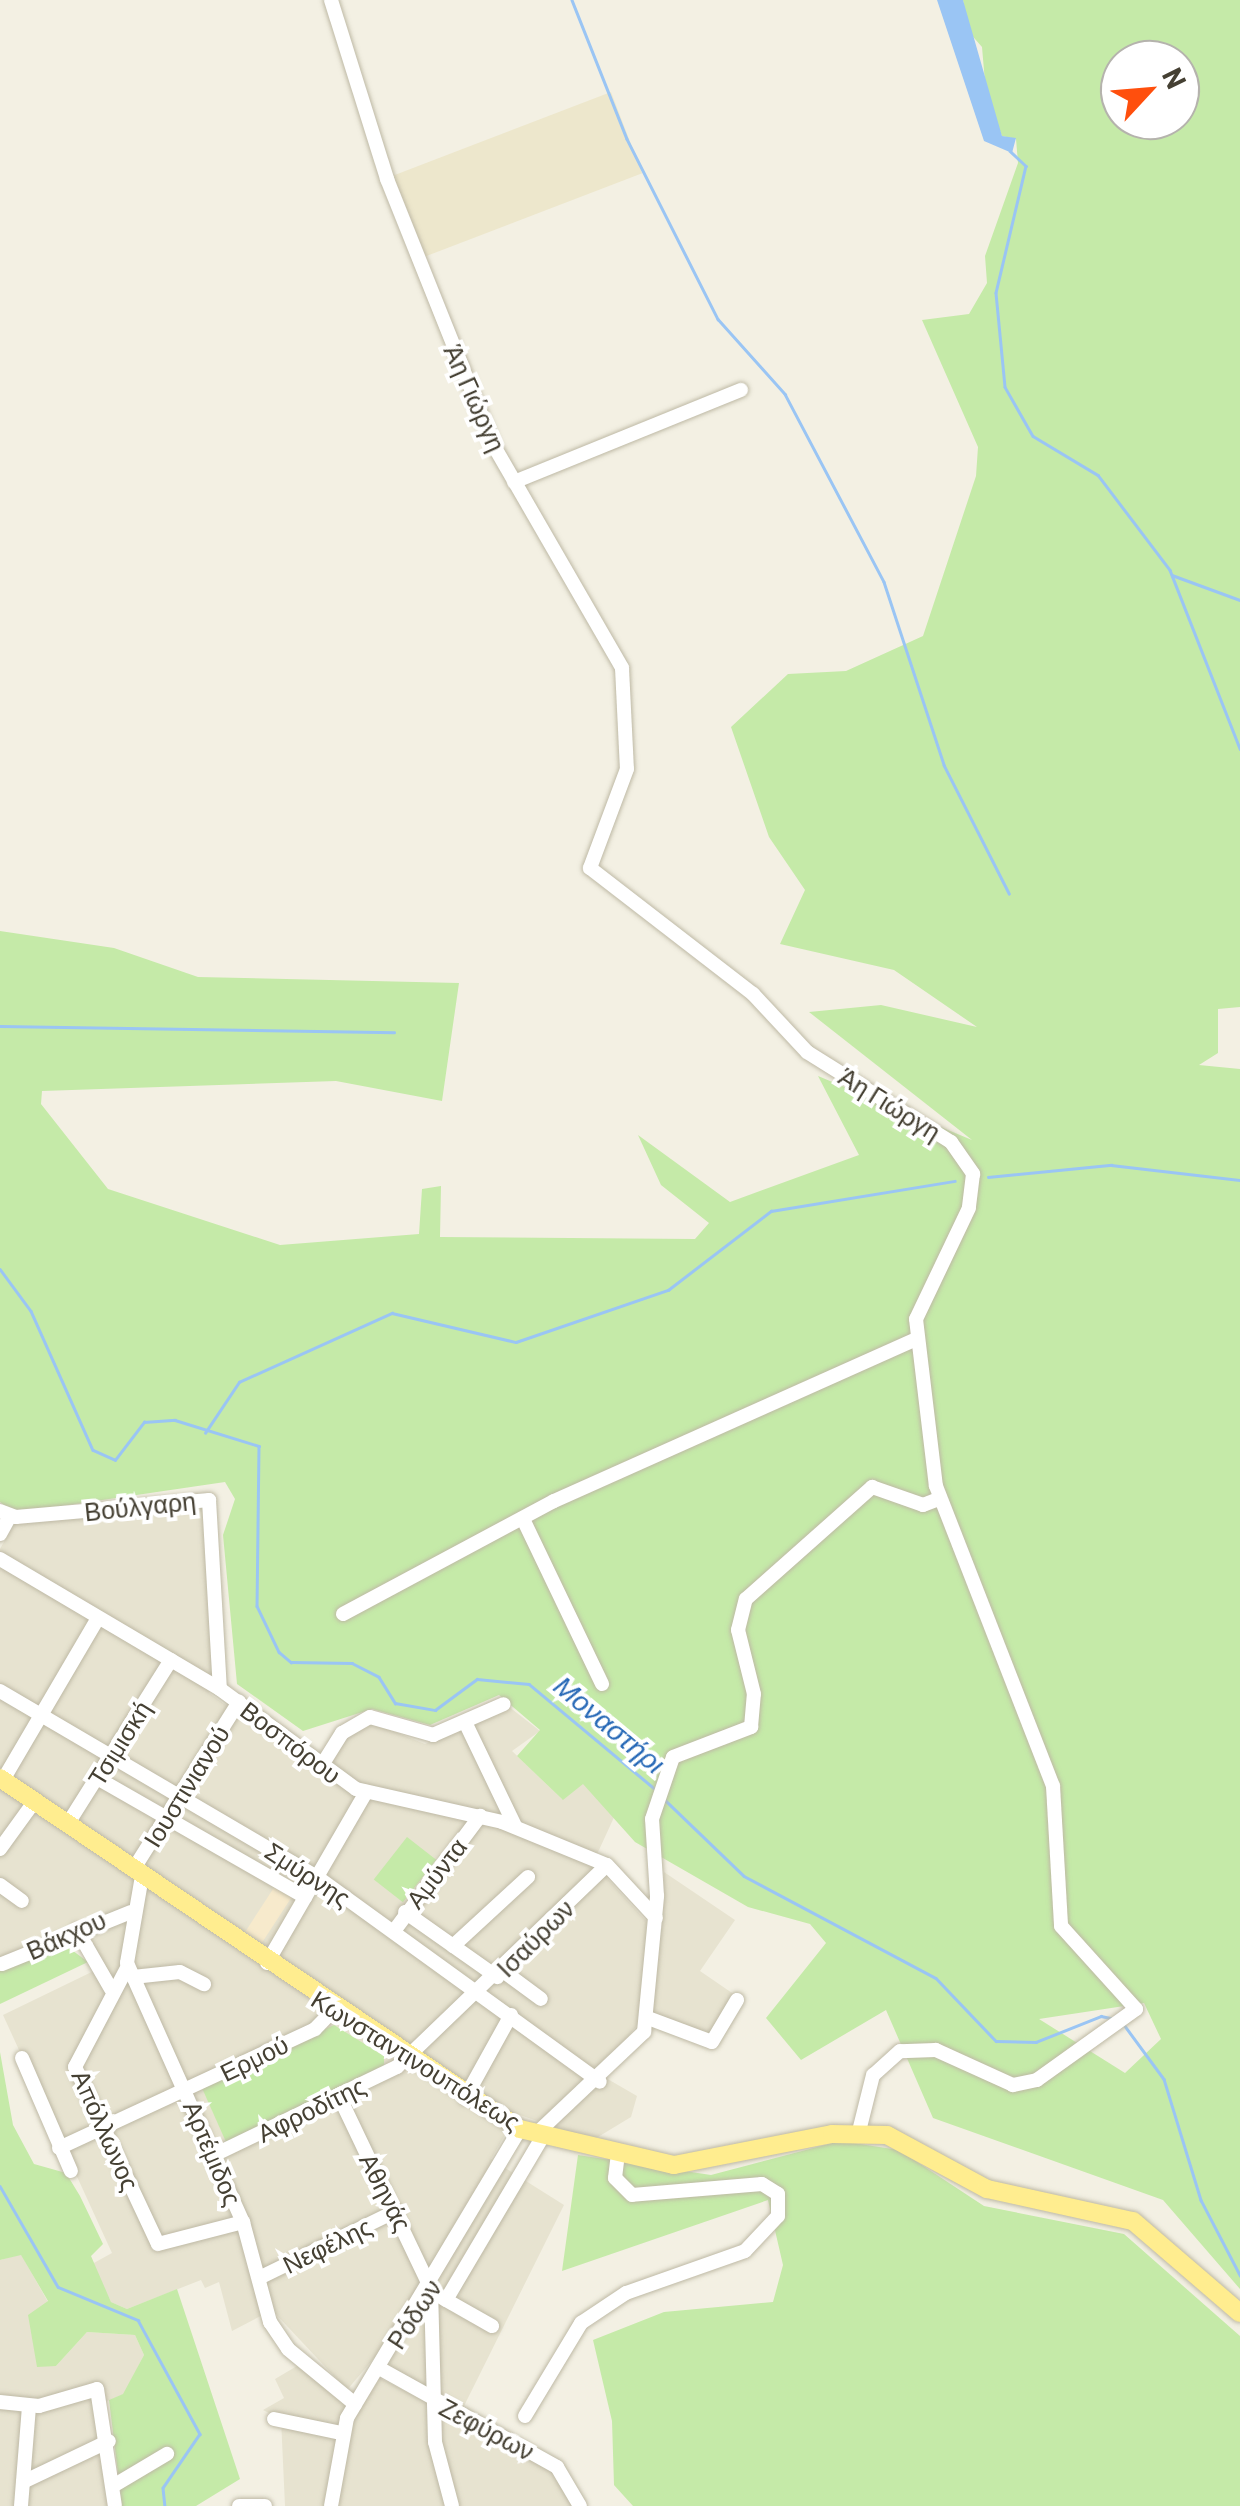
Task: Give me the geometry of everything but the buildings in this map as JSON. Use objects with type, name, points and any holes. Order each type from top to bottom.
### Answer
[{"type":"main road","name":"Κωνσταντινουπόλεως","points":[[1,1779],[406,2059],[465,2098],[533,2133],[618,2155],[704,2164],[859,2131],[903,2141],[987,2189],[1116,2212],[1162,2244],[1240,2313]]},
{"type":"street","name":"Άη Γιώργη","points":[[331,0],[387,178],[514,482],[622,668],[626,769],[590,868],[753,994],[807,1052],[951,1142],[970,1165],[972,1199],[923,1289],[916,1338],[939,1499],[1054,1786],[1061,1926],[1136,2009],[1037,2080],[1013,2085],[936,2050],[900,2050],[873,2074],[859,2131]]},
{"type":"street","points":[[514,482],[741,390]]},
{"type":"street","points":[[343,1614],[523,1519],[916,1338]]},
{"type":"street","points":[[446,2300],[533,2133],[600,2082],[648,2018],[656,1918],[650,1826],[670,1764],[746,1733],[754,1718],[738,1630],[746,1598],[872,1488],[920,1504],[939,1499]]},
{"type":"street","name":"Βούλγαρη","points":[[5,1513],[209,1500],[220,1688]]},
{"type":"street","points":[[0,1534],[5,1513]]},
{"type":"street","points":[[523,1519],[602,1684]]},
{"type":"street","name":"Βοσπόρου","points":[[0,1559],[220,1688],[322,1765],[366,1792],[515,1826],[607,1865]]},
{"type":"street","points":[[1,1779],[98,1618]]},
{"type":"street","name":"Τσιμισκή","points":[[66,1825],[171,1660]]},
{"type":"street","name":"Σμύρνης","points":[[0,1691],[150,1776],[316,1878],[480,1991],[600,2082]]},
{"type":"street","name":"Ιουστινιανού","points":[[138,1873],[168,1816],[239,1702]]},
{"type":"street","points":[[322,1765],[342,1733],[370,1718],[424,1735],[466,1722],[504,1704]]},
{"type":"street","points":[[466,1722],[515,1826]]},
{"type":"street","points":[[135,1800],[150,1776]]},
{"type":"street","points":[[97,1778],[216,1842],[305,1897]]},
{"type":"street","points":[[266,1963],[366,1792]]},
{"type":"street","points":[[0,1849],[34,1802]]},
{"type":"street","name":"Αμύντα","points":[[394,1932],[405,1912],[480,1816]]},
{"type":"street","points":[[216,1842],[227,1822]]},
{"type":"street","points":[[254,1866],[265,1846]]},
{"type":"street","points":[[607,1865],[656,1918]]},
{"type":"street","name":"Ισαύρων","points":[[406,2059],[500,1974],[607,1865]]},
{"type":"street","name":"Αρτέμιδος","points":[[138,1873],[130,1912],[131,1972],[243,2222],[283,2343],[355,2404]]},
{"type":"street","points":[[453,1946],[528,1877]]},
{"type":"street","points":[[0,1885],[22,1901]]},
{"type":"street","name":"Βάκχου","points":[[2,1964],[77,1930],[130,1912]]},
{"type":"street","points":[[405,1912],[540,1999]]},
{"type":"street","points":[[77,1930],[111,1989]]},
{"type":"street","points":[[131,1972],[180,1972],[204,1984]]},
{"type":"street","name":"Απόλλωνος","points":[[131,1972],[111,1989],[75,2065],[103,2128],[158,2244],[243,2222]]},
{"type":"street","points":[[648,2018],[712,2042],[736,2000]]},
{"type":"street","name":"Ερμού","points":[[59,2148],[315,2029],[334,2009]]},
{"type":"street","name":"Ισαύρων","points":[[465,2098],[510,2015]]},
{"type":"street","points":[[22,2058],[71,2171]]},
{"type":"street","name":"Αφροδίτης","points":[[214,2155],[339,2096],[406,2059]]},
{"type":"street","name":"Αθηνάς","points":[[339,2096],[431,2289]]},
{"type":"street","name":"Ρόδων","points":[[331,2506],[341,2433],[355,2404],[533,2133]]},
{"type":"street","points":[[525,2416],[581,2324],[626,2293],[745,2251],[778,2216],[778,2194],[762,2184],[632,2195],[616,2178],[618,2155]]},
{"type":"street","name":"Νεφέλης","points":[[259,2278],[396,2211]]},
{"type":"street","points":[[431,2289],[492,2326]]},
{"type":"street","points":[[431,2289],[434,2402],[452,2506]]},
{"type":"street","name":"Ζεφύρων","points":[[378,2368],[557,2467],[580,2506]]},
{"type":"street","points":[[0,2402],[29,2406],[92,2386],[105,2412],[115,2506]]},
{"type":"street","points":[[21,2506],[29,2406]]},
{"type":"street","points":[[274,2420],[341,2433]]},
{"type":"street","points":[[23,2482],[108,2442]]},
{"type":"street","points":[[112,2486],[167,2454]]},
{"type":"street","points":[[239,2506],[264,2506]]},
{"type":"shaded area","points":[[611,92],[642,173],[418,259],[387,178]]},
{"type":"shaded area","points":[[209,1505],[222,1668],[209,1693],[322,1775],[342,1739],[368,1721],[425,1744],[508,1706],[540,1731],[512,1751],[562,1799],[583,1783],[616,1813],[593,1863],[648,1923],[662,1929],[664,1872],[735,1920],[700,1971],[735,1995],[710,2037],[641,2020],[599,2074],[637,2096],[631,2117],[593,2140],[517,2114],[491,2159],[564,2205],[461,2412],[374,2358],[347,2390],[272,2310],[232,2331],[219,2282],[205,2288],[201,2280],[127,2309],[111,2302],[92,2264],[112,2253],[3,2015],[104,1966],[82,1920],[0,1959],[0,1549],[15,1522]]},
{"type":"shaded area","points":[[275,1886],[292,1897],[262,1943],[245,1932]]},
{"type":"shaded area","points":[[21,2254],[48,2302],[56,2366],[87,2332],[135,2335],[144,2355],[124,2394],[98,2405],[109,2506],[0,2506],[0,2260]]},
{"type":"shaded area","points":[[297,2366],[357,2413],[380,2378],[557,2471],[575,2506],[285,2506],[281,2419],[263,2410],[284,2398],[275,2379]]},
{"type":"green space","points":[[963,0],[1240,0],[1240,1007],[1218,1009],[1218,1053],[1199,1065],[1240,1069],[1240,2289],[1163,2200],[933,2118],[886,2010],[801,2060],[766,2018],[826,1943],[810,1924],[748,1907],[635,1842],[583,1784],[563,1800],[517,1756],[540,1730],[499,1695],[430,1725],[372,1709],[303,1731],[237,1684],[223,1535],[235,1499],[225,1482],[14,1513],[0,1502],[0,931],[114,948],[198,977],[459,983],[442,1101],[336,1081],[42,1091],[41,1104],[108,1189],[280,1245],[419,1234],[422,1189],[441,1186],[440,1237],[695,1239],[709,1223],[661,1185],[638,1135],[730,1202],[859,1155],[818,1076],[972,1140],[809,1012],[881,1005],[977,1027],[894,970],[780,944],[805,890],[769,837],[731,727],[788,674],[846,671],[923,636],[976,476],[978,447],[922,320],[969,314],[987,283],[985,256],[1018,163],[1016,139],[1002,136],[986,94],[982,47],[968,31]],"holes":[[[1144,2003],[1161,2039],[1125,2073],[1039,2019]]]},
{"type":"green space","points":[[407,1837],[436,1860],[403,1902],[374,1880]]},
{"type":"green space","points":[[61,1942],[88,1962],[0,2004],[0,1970]]},
{"type":"green space","points":[[334,2025],[384,2056],[384,2067],[226,2142],[202,2088]]},
{"type":"green space","points":[[0,2052],[13,2125],[34,2164],[66,2173],[80,2196],[103,2244],[91,2256],[111,2302],[127,2309],[177,2289],[240,2479],[196,2506],[122,2506],[109,2400],[123,2394],[144,2355],[135,2335],[87,2332],[56,2366],[37,2367],[28,2315],[48,2301],[21,2255],[0,2260]]},
{"type":"green space","points":[[840,2141],[899,2150],[984,2206],[1124,2234],[1240,2336],[1240,2506],[633,2506],[614,2485],[612,2421],[593,2340],[664,2312],[773,2302],[783,2265],[768,2200],[562,2271],[578,2155],[711,2175]]},
{"type":"water","points":[[937,0],[963,0],[1002,136],[1016,138],[1012,153],[984,141]]},
{"type":"waterway","points":[[572,0],[627,139],[718,319],[785,394],[884,582],[944,765],[1009,893]]},
{"type":"waterway","points":[[1010,151],[1026,166],[996,293],[1005,387],[1033,436],[1098,475],[1170,570],[1240,749]]},
{"type":"waterway","points":[[1172,575],[1240,600]]},
{"type":"waterway","points":[[0,1026],[394,1032]]},
{"type":"waterway","points":[[988,1177],[1111,1165],[1240,1180]]},
{"type":"waterway","points":[[205,1433],[239,1382],[392,1313],[516,1342],[668,1290],[771,1211],[955,1181]]},
{"type":"waterway","name":"Μοναστήρι","points":[[0,1269],[31,1311],[93,1450],[115,1460],[144,1422],[175,1420],[259,1446],[257,1606],[279,1652],[291,1662],[352,1663],[379,1677],[395,1703],[435,1710],[477,1679],[529,1684],[654,1788]]},
{"type":"waterway","name":"Μοναστήρι","points":[[663,1798],[744,1876],[936,1978],[996,2041],[1036,2042],[1101,2016],[1115,2019]]},
{"type":"waterway","name":"Μοναστήρι","points":[[1125,2026],[1164,2079],[1201,2200],[1240,2275]]},
{"type":"waterway","points":[[0,2186],[58,2287],[138,2320],[200,2434],[163,2488],[165,2506]]}]
